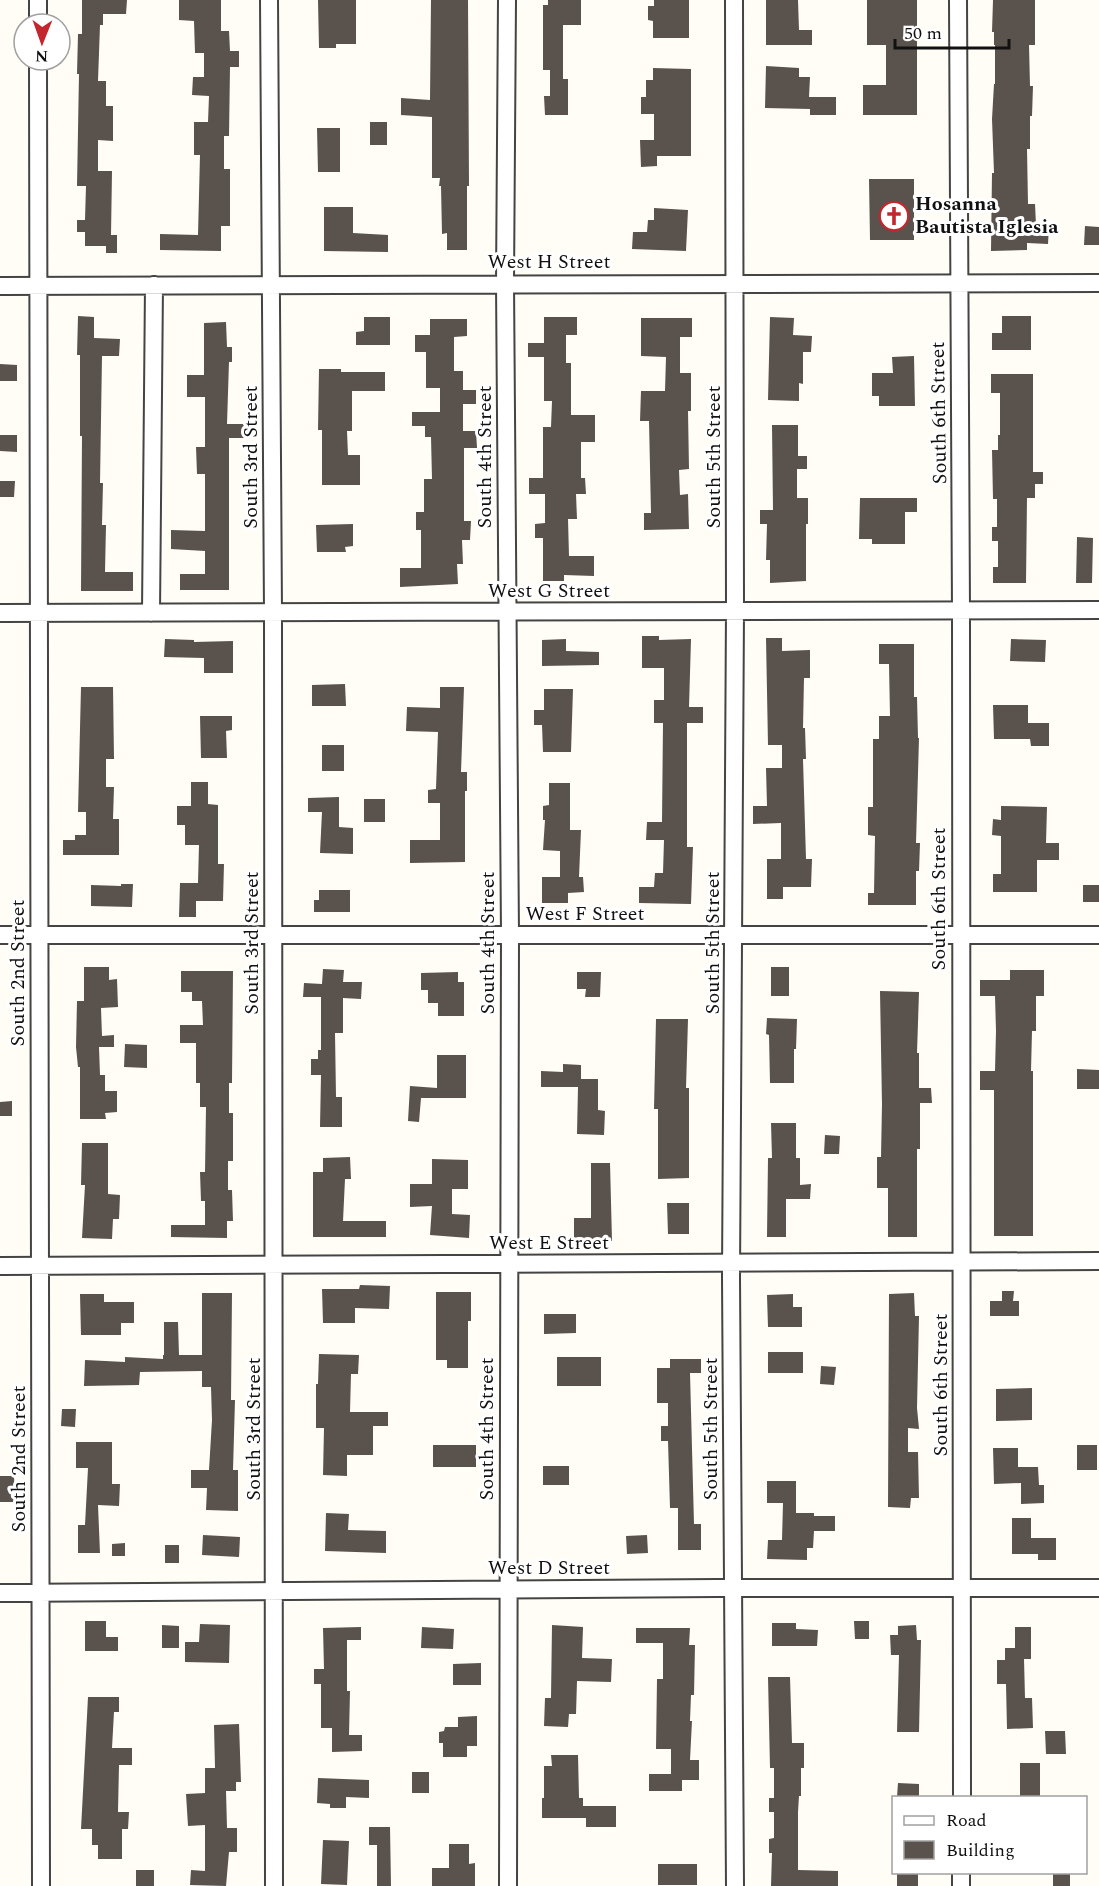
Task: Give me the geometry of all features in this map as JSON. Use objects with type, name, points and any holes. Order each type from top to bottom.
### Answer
[{"type":"street","name":"South 3rd Street","points":[[268,0],[273,612],[274,1886]]},
{"type":"street","name":"South 4th Street","points":[[507,0],[505,283],[510,935],[508,1886]]},
{"type":"street","name":"South 5th Street","points":[[734,0],[735,611],[731,1263],[735,1886]]},
{"type":"street","name":"South 6th Street","points":[[958,0],[962,1796]]},
{"type":"street","name":"South 2nd Street","points":[[38,72],[41,1886]]},
{"type":"street","name":"West H Street","points":[[0,286],[1099,283]]},
{"type":"street","points":[[151,613],[154,285]]},
{"type":"street","name":"West G Street","points":[[0,613],[1099,610]]},
{"type":"street","name":"West F Street","points":[[0,935],[1099,935]]},
{"type":"street","name":"West E Street","points":[[0,1266],[1099,1261]]},
{"type":"street","name":"West D Street","points":[[0,1593],[1099,1588]]},
{"type":"building","points":[[82,0],[127,0],[126,14],[103,14],[103,25],[100,25],[98,81],[106,81],[106,106],[113,106],[113,141],[98,140],[98,171],[112,171],[111,235],[117,235],[117,253],[106,253],[106,246],[85,246],[85,232],[77,232],[77,220],[85,220],[86,186],[77,186],[78,34],[82,34]]},
{"type":"building","points":[[179,0],[221,0],[221,31],[229,31],[230,51],[239,51],[239,67],[230,67],[229,136],[224,136],[224,169],[230,169],[230,226],[221,226],[221,251],[160,250],[160,234],[198,235],[200,155],[194,155],[194,122],[208,122],[209,96],[192,95],[193,77],[204,77],[204,53],[195,53],[194,21],[179,20]]},
{"type":"building","points":[[318,0],[356,0],[356,44],[336,44],[336,48],[319,48]]},
{"type":"building","points":[[431,0],[468,0],[467,250],[447,250],[447,233],[442,234],[440,178],[432,178],[432,117],[401,115],[401,98],[430,100]]},
{"type":"building","points":[[548,0],[581,0],[581,25],[563,25],[563,79],[568,79],[568,115],[545,115],[544,96],[550,96],[550,70],[543,70],[543,5],[548,5]]},
{"type":"building","points":[[654,0],[689,0],[689,38],[653,38],[653,21],[648,20],[648,6],[654,6]]},
{"type":"building","points":[[766,0],[798,0],[799,30],[812,30],[812,45],[766,45]]},
{"type":"building","points":[[867,0],[917,0],[917,115],[863,115],[863,85],[886,85],[886,45],[867,45]]},
{"type":"building","points":[[993,0],[1035,0],[1035,45],[1029,45],[1030,86],[1033,86],[1030,149],[1027,149],[1028,204],[1035,204],[1036,225],[1049,226],[1048,244],[1027,243],[1027,250],[991,251],[992,173],[994,173],[992,119],[995,84]]},
{"type":"building","points":[[766,66],[799,68],[799,77],[810,77],[809,97],[836,97],[836,115],[810,115],[810,109],[765,108]]},
{"type":"building","points":[[653,68],[691,69],[691,156],[657,156],[657,166],[641,167],[640,140],[654,140],[654,114],[641,114],[641,97],[646,97],[646,80],[653,80]]},
{"type":"building","points":[[370,122],[387,122],[387,145],[370,145]]},
{"type":"building","points":[[317,128],[340,128],[340,172],[318,172]]},
{"type":"building","points":[[869,179],[914,179],[914,240],[870,240]]},
{"type":"building","points":[[324,207],[353,207],[353,233],[388,235],[388,252],[324,251]]},
{"type":"building","points":[[654,208],[688,210],[686,251],[632,249],[633,232],[647,232],[648,220],[654,220]]},
{"type":"building","points":[[1085,226],[1099,227],[1099,245],[1084,245]]},
{"type":"building","points":[[78,316],[94,317],[94,338],[120,339],[119,356],[102,356],[100,483],[103,483],[102,525],[106,525],[105,572],[133,572],[133,591],[81,591],[82,436],[80,436],[80,355],[77,355]]},
{"type":"building","points":[[1002,316],[1031,316],[1031,350],[992,350],[992,333],[1002,333]]},
{"type":"building","points":[[364,317],[390,317],[390,345],[356,345],[356,332],[364,331]]},
{"type":"building","points":[[544,317],[577,317],[577,335],[566,335],[566,363],[571,363],[571,415],[595,415],[595,442],[581,442],[581,478],[585,478],[586,494],[576,494],[577,519],[568,519],[569,556],[594,556],[594,576],[564,575],[564,581],[543,581],[543,538],[535,538],[535,524],[545,523],[545,494],[529,494],[529,478],[543,478],[543,427],[551,427],[552,401],[544,401],[544,357],[528,357],[528,343],[544,343]]},
{"type":"building","points":[[770,317],[794,318],[793,335],[812,336],[811,352],[803,352],[803,384],[799,383],[799,401],[768,400]]},
{"type":"building","points":[[641,318],[692,318],[692,337],[680,337],[680,373],[691,373],[691,411],[688,411],[689,469],[679,470],[680,495],[688,494],[689,529],[644,530],[644,513],[651,513],[649,421],[640,421],[641,391],[665,391],[666,357],[641,356]]},
{"type":"building","points":[[430,319],[467,319],[467,336],[454,337],[454,371],[463,371],[463,390],[476,390],[476,404],[463,404],[463,431],[476,431],[477,448],[464,448],[464,521],[471,521],[470,540],[462,540],[463,564],[457,564],[458,584],[400,587],[400,568],[421,568],[421,530],[416,530],[416,512],[424,512],[424,479],[432,479],[431,437],[425,437],[425,426],[412,426],[412,412],[440,412],[440,388],[426,388],[426,352],[415,352],[415,335],[430,335]]},
{"type":"building","points":[[226,322],[227,347],[232,347],[232,362],[229,362],[227,424],[245,424],[245,438],[229,438],[229,590],[180,590],[180,574],[205,574],[205,551],[171,549],[171,530],[205,531],[205,474],[197,474],[196,447],[205,447],[205,397],[187,397],[187,375],[204,375],[204,323]]},
{"type":"building","points":[[914,356],[915,406],[879,406],[879,396],[872,396],[872,373],[893,373],[892,357]]},
{"type":"building","points":[[0,364],[17,365],[17,381],[0,381]]},
{"type":"building","points":[[319,369],[341,369],[341,372],[385,372],[385,391],[352,391],[352,431],[347,431],[348,455],[360,455],[360,485],[322,485],[322,430],[318,430]]},
{"type":"building","points":[[991,374],[1033,374],[1033,472],[1043,472],[1043,484],[1035,484],[1035,498],[1027,498],[1026,583],[993,583],[993,567],[998,567],[998,541],[992,541],[992,527],[997,527],[997,499],[993,499],[992,450],[998,450],[1000,393],[991,393]]},
{"type":"building","points":[[772,425],[798,425],[798,456],[807,456],[807,469],[797,469],[797,498],[808,498],[806,581],[770,583],[770,560],[766,560],[767,524],[760,524],[760,510],[773,510]]},
{"type":"building","points":[[0,435],[17,435],[17,452],[0,451]]},
{"type":"building","points":[[0,481],[15,481],[14,497],[0,497]]},
{"type":"building","points":[[860,498],[917,498],[917,512],[905,512],[905,544],[872,544],[872,539],[859,539]]},
{"type":"building","points":[[353,524],[353,546],[345,547],[346,552],[317,552],[316,525]]},
{"type":"building","points":[[1077,537],[1093,538],[1092,583],[1076,583]]},
{"type":"building","points":[[642,636],[659,636],[659,640],[691,639],[689,707],[703,707],[703,723],[687,723],[687,847],[693,847],[691,904],[639,903],[639,887],[654,887],[655,873],[663,873],[664,840],[646,840],[647,822],[662,822],[663,723],[654,723],[654,700],[664,700],[664,668],[642,668]]},
{"type":"building","points":[[766,638],[782,638],[782,651],[810,650],[810,678],[804,678],[803,728],[805,728],[806,759],[803,759],[806,859],[812,859],[811,887],[783,887],[783,899],[767,899],[767,859],[781,859],[781,823],[753,824],[753,806],[767,806],[766,768],[782,768],[782,745],[768,745]]},
{"type":"building","points":[[165,639],[194,640],[194,642],[233,641],[233,673],[204,673],[204,658],[164,657]]},
{"type":"building","points":[[566,639],[566,651],[599,652],[599,665],[542,666],[542,640]]},
{"type":"building","points":[[1011,639],[1046,640],[1045,662],[1010,661]]},
{"type":"building","points":[[879,644],[914,644],[914,697],[917,697],[919,738],[916,843],[920,843],[919,871],[916,871],[916,905],[868,905],[868,893],[874,893],[875,836],[868,835],[868,807],[873,807],[873,739],[879,739],[879,716],[890,716],[889,664],[879,664]]},
{"type":"building","points":[[345,684],[346,706],[312,706],[312,685]]},
{"type":"building","points":[[81,687],[113,687],[114,759],[106,759],[106,787],[114,787],[113,819],[119,819],[119,855],[63,855],[63,840],[75,840],[75,835],[86,835],[86,812],[78,812]]},
{"type":"building","points":[[440,687],[464,687],[461,772],[467,772],[465,862],[410,863],[410,840],[440,840],[440,803],[428,803],[428,790],[436,789],[438,732],[406,731],[407,707],[440,708]]},
{"type":"building","points":[[544,689],[573,689],[571,752],[543,752],[542,725],[534,725],[534,710],[544,710]]},
{"type":"building","points":[[993,705],[1028,705],[1028,723],[1049,723],[1049,746],[1031,746],[1030,739],[994,739]]},
{"type":"building","points":[[200,716],[232,716],[232,730],[226,731],[227,758],[201,758]]},
{"type":"building","points":[[322,745],[344,745],[344,771],[322,771]]},
{"type":"building","points":[[191,782],[208,782],[208,804],[218,805],[218,864],[224,864],[223,901],[196,901],[196,917],[179,917],[180,883],[198,883],[199,845],[185,845],[185,825],[177,825],[177,806],[191,806]]},
{"type":"building","points":[[549,783],[570,783],[570,830],[581,830],[579,877],[583,877],[584,892],[568,893],[568,903],[542,903],[542,877],[560,877],[560,851],[543,850],[545,820],[543,820],[543,806],[549,805]]},
{"type":"building","points":[[339,797],[339,827],[353,828],[353,854],[320,853],[322,812],[308,812],[308,798]]},
{"type":"building","points":[[364,799],[385,799],[385,822],[364,822]]},
{"type":"building","points":[[1001,806],[1047,807],[1046,843],[1059,843],[1059,860],[1037,860],[1037,892],[993,892],[993,874],[1001,874],[1001,836],[992,835],[993,819],[1001,820]]},
{"type":"building","points":[[121,884],[133,884],[132,907],[91,906],[91,885],[121,886]]},
{"type":"building","points":[[1083,885],[1099,885],[1099,902],[1083,902]]},
{"type":"building","points":[[319,890],[350,890],[350,912],[314,912],[314,900],[319,900]]},
{"type":"building","points":[[84,967],[109,967],[109,980],[117,979],[118,1007],[101,1008],[102,1036],[114,1035],[114,1047],[99,1047],[100,1075],[105,1075],[105,1091],[117,1091],[117,1112],[105,1113],[106,1119],[80,1119],[80,1067],[78,1067],[76,1047],[77,1001],[84,1001]]},
{"type":"building","points":[[771,967],[789,967],[789,996],[771,996]]},
{"type":"building","points":[[323,969],[344,970],[343,982],[362,982],[361,999],[343,998],[343,1033],[335,1033],[336,1097],[342,1097],[342,1127],[320,1127],[321,1075],[311,1075],[311,1059],[318,1059],[318,1050],[321,1050],[321,997],[303,997],[304,983],[322,984]]},
{"type":"building","points":[[1010,970],[1044,970],[1044,996],[1036,996],[1036,1031],[1032,1031],[1033,1236],[994,1236],[994,1090],[980,1090],[980,1071],[995,1071],[996,1031],[995,996],[980,996],[980,980],[1010,980]]},
{"type":"building","points":[[181,971],[233,971],[232,1083],[229,1083],[229,1113],[233,1113],[233,1161],[228,1161],[228,1190],[232,1190],[233,1221],[227,1221],[227,1238],[171,1237],[171,1225],[205,1225],[205,1201],[201,1201],[200,1172],[205,1172],[206,1107],[200,1107],[200,1083],[196,1083],[196,1043],[180,1043],[180,1025],[203,1025],[202,1001],[192,1001],[192,992],[181,992]]},
{"type":"building","points":[[458,972],[458,982],[464,982],[464,1016],[438,1016],[438,1003],[428,1003],[428,990],[421,990],[421,973]]},
{"type":"building","points":[[577,972],[601,972],[600,997],[585,997],[586,989],[577,989]]},
{"type":"building","points":[[880,991],[919,992],[917,1053],[919,1053],[919,1088],[931,1088],[932,1103],[920,1103],[920,1149],[917,1149],[917,1237],[888,1237],[888,1188],[877,1188],[877,1157],[881,1157],[882,1104]]},
{"type":"building","points":[[767,1018],[797,1019],[794,1083],[770,1083]]},
{"type":"building","points":[[656,1019],[688,1019],[686,1088],[689,1088],[689,1178],[658,1179],[658,1109],[654,1109]]},
{"type":"building","points":[[125,1044],[147,1045],[147,1068],[124,1067]]},
{"type":"building","points":[[437,1055],[466,1055],[466,1098],[421,1098],[419,1122],[408,1121],[410,1086],[437,1088]]},
{"type":"building","points":[[563,1064],[581,1065],[581,1079],[598,1079],[598,1110],[605,1111],[604,1135],[577,1134],[578,1087],[541,1087],[541,1071],[563,1072]]},
{"type":"building","points":[[1077,1069],[1099,1070],[1099,1089],[1077,1089]]},
{"type":"building","points":[[12,1101],[12,1116],[0,1116],[0,1102]]},
{"type":"building","points":[[771,1123],[796,1123],[796,1158],[800,1158],[800,1185],[811,1184],[810,1199],[786,1199],[786,1237],[767,1237],[768,1158],[772,1158]]},
{"type":"building","points":[[825,1135],[840,1136],[839,1154],[824,1154]]},
{"type":"building","points":[[82,1143],[108,1143],[108,1194],[120,1195],[119,1219],[113,1219],[112,1239],[82,1238],[85,1185],[81,1185]]},
{"type":"building","points":[[350,1157],[351,1179],[345,1179],[343,1221],[386,1221],[386,1237],[313,1237],[313,1172],[323,1172],[323,1158]]},
{"type":"building","points":[[432,1159],[468,1160],[468,1189],[452,1189],[452,1214],[470,1215],[469,1238],[430,1235],[432,1206],[410,1207],[410,1184],[432,1184]]},
{"type":"building","points":[[591,1163],[610,1163],[612,1241],[574,1241],[574,1218],[591,1218]]},
{"type":"building","points":[[667,1203],[689,1203],[689,1234],[668,1234]]},
{"type":"building","points":[[360,1285],[390,1286],[389,1309],[355,1308],[355,1323],[323,1323],[322,1289],[359,1289]]},
{"type":"building","points":[[1002,1291],[1014,1291],[1013,1301],[1019,1301],[1019,1316],[990,1316],[990,1301],[1002,1301]]},
{"type":"building","points":[[436,1292],[471,1292],[471,1321],[468,1321],[468,1368],[447,1368],[447,1360],[436,1360]]},
{"type":"building","points":[[202,1293],[232,1293],[231,1400],[235,1400],[233,1470],[238,1470],[238,1511],[206,1510],[207,1488],[191,1488],[191,1470],[209,1470],[211,1387],[202,1387],[202,1371],[140,1372],[139,1385],[84,1386],[85,1360],[125,1362],[125,1357],[163,1359],[164,1322],[178,1322],[179,1355],[202,1355]]},
{"type":"building","points":[[914,1293],[915,1316],[919,1316],[917,1408],[919,1429],[908,1428],[908,1452],[918,1452],[919,1498],[911,1498],[910,1508],[888,1507],[889,1294]]},
{"type":"building","points":[[80,1294],[104,1294],[104,1302],[134,1302],[134,1323],[121,1323],[121,1335],[81,1335]]},
{"type":"building","points":[[793,1294],[793,1307],[802,1307],[802,1327],[768,1327],[767,1295]]},
{"type":"building","points":[[544,1314],[576,1314],[576,1333],[544,1334]]},
{"type":"building","points":[[768,1352],[803,1352],[803,1373],[768,1373]]},
{"type":"building","points":[[319,1354],[359,1355],[358,1374],[351,1374],[350,1412],[388,1412],[388,1426],[373,1426],[373,1455],[347,1455],[347,1476],[323,1475],[324,1428],[316,1428]]},
{"type":"building","points":[[557,1357],[601,1357],[601,1386],[557,1386]]},
{"type":"building","points":[[670,1359],[701,1359],[701,1373],[690,1373],[694,1524],[701,1524],[701,1550],[678,1550],[678,1508],[670,1508],[668,1441],[661,1441],[661,1426],[668,1426],[668,1403],[657,1403],[657,1368],[670,1368]]},
{"type":"building","points":[[821,1366],[836,1367],[834,1385],[820,1384]]},
{"type":"building","points":[[1032,1388],[1032,1420],[996,1421],[996,1389]]},
{"type":"building","points":[[62,1409],[76,1409],[75,1427],[61,1426]]},
{"type":"building","points":[[76,1442],[112,1442],[112,1484],[120,1484],[119,1506],[98,1505],[100,1553],[78,1553],[78,1525],[85,1525],[88,1468],[76,1468]]},
{"type":"building","points":[[433,1445],[476,1445],[476,1467],[433,1467]]},
{"type":"building","points":[[1077,1445],[1097,1445],[1097,1470],[1077,1470]]},
{"type":"building","points":[[993,1448],[1018,1448],[1018,1467],[1038,1467],[1039,1485],[1044,1485],[1044,1503],[1021,1504],[1021,1483],[994,1484]]},
{"type":"building","points":[[543,1466],[569,1466],[569,1485],[543,1485]]},
{"type":"building","points":[[0,1476],[14,1476],[15,1502],[0,1502]]},
{"type":"building","points":[[767,1481],[796,1481],[796,1513],[835,1516],[835,1531],[814,1531],[813,1548],[807,1548],[807,1560],[767,1559],[768,1540],[782,1540],[783,1503],[767,1503]]},
{"type":"building","points":[[326,1513],[349,1514],[348,1530],[386,1531],[386,1553],[325,1551]]},
{"type":"building","points":[[1012,1518],[1031,1518],[1031,1538],[1056,1538],[1056,1560],[1038,1560],[1038,1554],[1012,1554]]},
{"type":"building","points":[[203,1535],[240,1537],[239,1557],[202,1555]]},
{"type":"building","points":[[647,1535],[648,1553],[627,1554],[626,1536]]},
{"type":"building","points":[[125,1543],[125,1556],[112,1556],[112,1544]]},
{"type":"building","points":[[165,1545],[179,1545],[179,1563],[165,1563]]},
{"type":"building","points":[[85,1621],[106,1621],[106,1637],[118,1637],[118,1651],[85,1651]]},
{"type":"building","points":[[854,1621],[869,1621],[869,1639],[855,1639]]},
{"type":"building","points":[[772,1623],[796,1623],[796,1629],[818,1630],[817,1646],[772,1646]]},
{"type":"building","points":[[200,1624],[230,1625],[229,1663],[185,1662],[185,1642],[199,1642]]},
{"type":"building","points":[[162,1625],[179,1626],[179,1648],[162,1648]]},
{"type":"building","points":[[552,1625],[583,1627],[582,1658],[612,1659],[611,1682],[577,1681],[576,1714],[569,1714],[568,1727],[544,1726],[545,1698],[551,1698]]},
{"type":"building","points":[[916,1625],[917,1640],[921,1640],[919,1732],[897,1732],[899,1655],[891,1655],[890,1635],[898,1635],[898,1626]]},
{"type":"building","points":[[361,1627],[361,1640],[347,1640],[347,1691],[350,1691],[349,1735],[362,1735],[362,1751],[332,1752],[332,1728],[321,1728],[321,1684],[314,1684],[314,1669],[324,1669],[323,1628]]},
{"type":"building","points":[[422,1627],[454,1629],[453,1649],[421,1648]]},
{"type":"building","points":[[1015,1627],[1031,1627],[1031,1659],[1024,1659],[1025,1698],[1032,1698],[1033,1728],[1007,1729],[1006,1684],[997,1684],[997,1660],[1005,1660],[1005,1648],[1015,1648]]},
{"type":"building","points":[[636,1628],[690,1628],[689,1645],[695,1645],[694,1695],[691,1695],[690,1760],[699,1760],[699,1780],[682,1780],[682,1791],[649,1791],[649,1774],[671,1774],[671,1749],[656,1749],[657,1679],[663,1679],[663,1643],[636,1643]]},
{"type":"building","points":[[481,1663],[481,1685],[453,1685],[453,1664]]},
{"type":"building","points":[[768,1677],[790,1677],[792,1743],[804,1743],[804,1768],[801,1768],[801,1796],[799,1796],[798,1812],[798,1870],[838,1871],[838,1886],[771,1886],[772,1853],[769,1853],[769,1839],[774,1838],[774,1812],[769,1812],[769,1798],[774,1798],[774,1768],[770,1768]]},
{"type":"building","points":[[88,1697],[119,1697],[119,1712],[114,1712],[112,1748],[132,1748],[132,1765],[119,1765],[118,1812],[129,1812],[128,1829],[122,1829],[122,1859],[98,1859],[98,1845],[92,1845],[92,1829],[81,1829]]},
{"type":"building","points":[[477,1716],[477,1746],[467,1746],[467,1757],[443,1757],[443,1743],[439,1743],[439,1732],[444,1731],[445,1727],[458,1727],[458,1717]]},
{"type":"building","points":[[239,1724],[241,1782],[236,1782],[236,1791],[226,1791],[227,1828],[237,1828],[237,1852],[229,1852],[226,1886],[190,1885],[191,1870],[205,1871],[205,1825],[188,1826],[186,1794],[205,1793],[205,1768],[215,1768],[214,1725]]},
{"type":"building","points":[[1045,1731],[1065,1731],[1066,1754],[1046,1754]]},
{"type":"building","points":[[551,1755],[578,1755],[579,1798],[583,1798],[583,1806],[616,1806],[616,1827],[586,1827],[586,1818],[542,1818],[544,1766],[552,1766]]},
{"type":"building","points":[[1020,1763],[1040,1763],[1040,1796],[1020,1796]]},
{"type":"building","points":[[412,1772],[429,1772],[429,1793],[412,1793]]},
{"type":"building","points":[[318,1778],[369,1780],[369,1798],[346,1797],[346,1808],[330,1808],[330,1804],[317,1803]]},
{"type":"building","points":[[898,1783],[919,1784],[919,1796],[897,1796]]},
{"type":"building","points":[[369,1827],[390,1827],[391,1886],[377,1886],[377,1845],[369,1845]]},
{"type":"building","points":[[323,1840],[349,1841],[347,1885],[321,1884]]},
{"type":"building","points":[[449,1844],[469,1844],[469,1864],[475,1863],[475,1886],[432,1886],[432,1868],[449,1868]]},
{"type":"building","points":[[658,1864],[697,1864],[697,1885],[658,1885]]},
{"type":"building","points":[[136,1870],[154,1870],[154,1886],[136,1886]]},
{"type":"building","points":[[897,1874],[918,1874],[918,1886],[897,1886]]},
{"type":"building","points":[[1053,1874],[1070,1874],[1070,1886],[1053,1886]]},
{"type":"place","name":"Hosanna Bautista Iglesia","points":[[894,216]]}]
